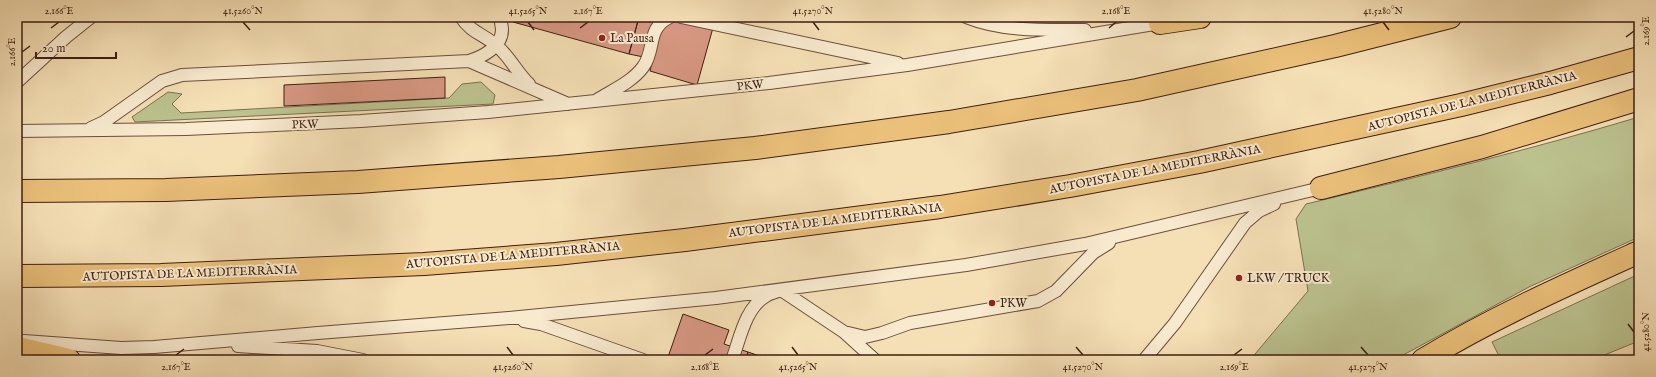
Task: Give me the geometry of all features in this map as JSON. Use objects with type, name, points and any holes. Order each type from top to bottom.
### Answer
[{"type":"highway","points":[[1160,23],[1200,17]]},
{"type":"highway","points":[[17,191],[166,190],[358,182],[558,167],[755,148],[949,122],[1137,90],[1335,46],[1450,17]]},
{"type":"highway","name":"AUTOPISTA DE LA MEDITERRÀNIA","points":[[17,276],[177,275],[424,264],[525,256],[685,240],[940,207],[1070,186],[1222,157],[1461,105],[1550,83],[1639,58]]},
{"type":"highway","points":[[1321,188],[1482,147],[1639,99]]},
{"type":"highway","points":[[1423,360],[1489,323],[1576,280],[1639,252]]},
{"type":"highway","points":[[17,348],[69,360]]},
{"type":"lane","points":[[17,82],[66,37],[91,17]]},
{"type":"lane","points":[[460,17],[473,31],[496,44],[520,75],[534,90]]},
{"type":"lane","points":[[82,130],[104,122],[162,81],[182,75],[469,61],[480,58],[490,51],[496,44],[500,38],[502,30],[501,17]]},
{"type":"lane","name":"PKW","points":[[593,102],[638,74],[645,66],[655,30],[662,21],[670,17]]},
{"type":"lane","name":"PKW","points":[[681,17],[907,65]]},
{"type":"lane","points":[[966,17],[997,26],[1043,30],[1123,29]]},
{"type":"lane","name":"PKW","points":[[17,131],[186,129],[361,121],[488,112],[776,82],[907,65],[1160,23]]},
{"type":"lane","points":[[469,61],[569,104]]},
{"type":"lane","points":[[17,340],[121,348],[154,347],[509,318],[781,290],[966,265],[1118,238],[1321,188]]},
{"type":"lane","points":[[1144,360],[1175,323],[1245,223],[1259,212],[1286,197]]},
{"type":"lane","points":[[870,357],[870,341],[876,336],[910,323],[1038,301],[1056,291],[1093,253],[1118,238]]},
{"type":"lane","points":[[781,290],[844,332],[870,357]]},
{"type":"lane","points":[[732,360],[750,313],[757,303],[766,296],[781,290]]},
{"type":"lane","points":[[509,318],[541,324],[643,360]]},
{"type":"lane","points":[[844,332],[865,337],[882,334]]},
{"type":"lane","points":[[197,343],[317,350],[363,360]]},
{"type":"green space","points":[[481,82],[495,95],[493,104],[135,122],[132,117],[168,92],[182,94],[172,104],[181,113],[449,98],[462,84]]},
{"type":"green space","points":[[1639,117],[1639,237],[1529,287],[1394,360],[1250,360],[1308,291],[1296,219],[1306,204],[1515,152]]},
{"type":"green space","points":[[1639,274],[1639,341],[1592,360],[1501,360],[1492,342]]},
{"type":"building","name":"La Pausa","points":[[514,17],[639,17],[629,54],[513,22]]},
{"type":"building","points":[[639,17],[716,17],[697,85],[650,71],[653,59],[629,54]]},
{"type":"building","points":[[445,77],[445,98],[284,106],[284,85]]},
{"type":"building","points":[[683,314],[729,330],[724,344],[748,352],[746,360],[667,360]]},
{"type":"building","points":[[748,352],[771,360],[746,360]]},
{"type":"place","name":"La Pausa","points":[[602,38]]},
{"type":"place","name":"LKW / TRUCK","points":[[1239,278]]},
{"type":"place","name":"PKW","points":[[992,303]]}]
